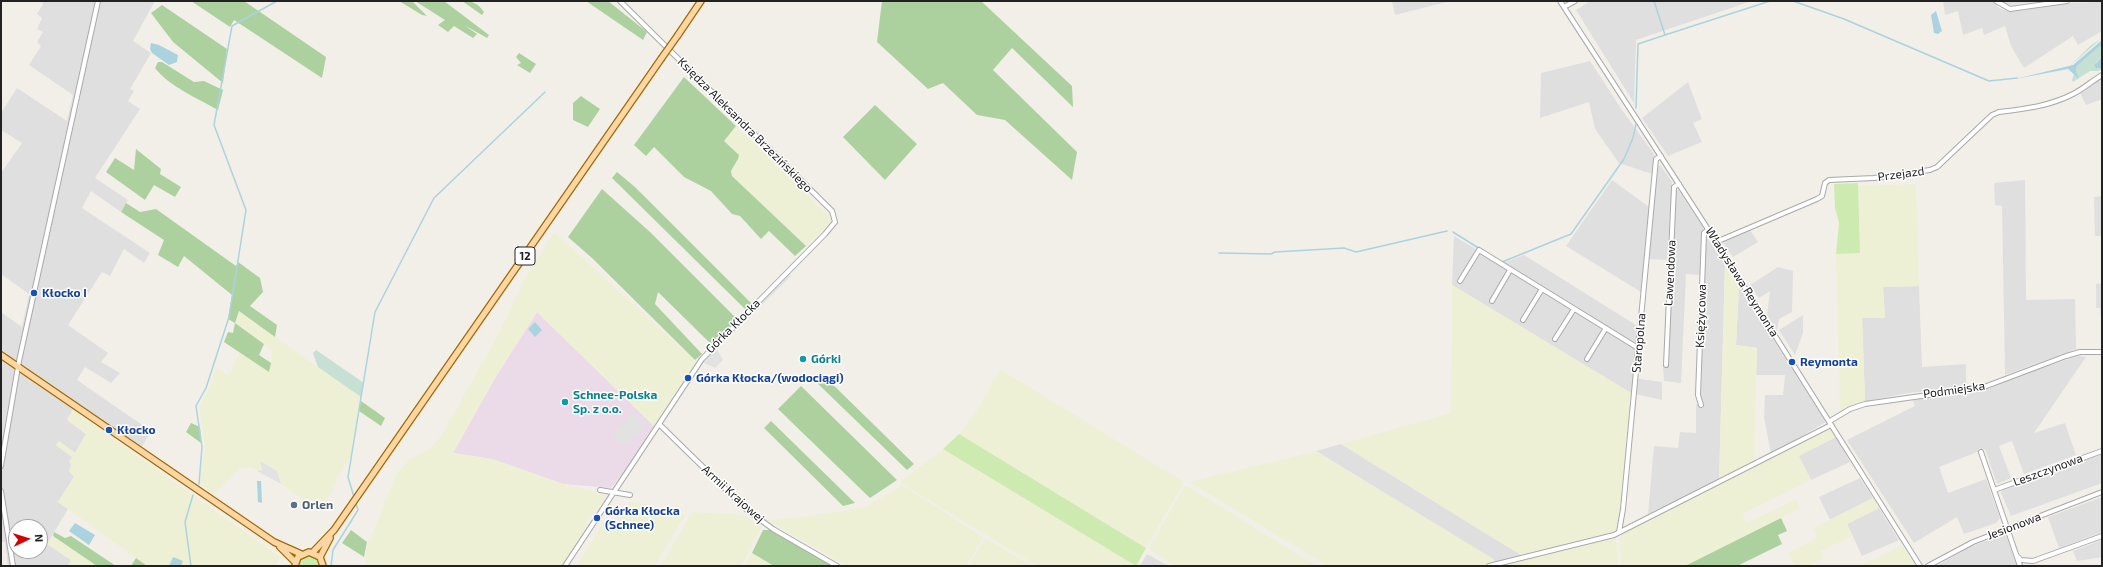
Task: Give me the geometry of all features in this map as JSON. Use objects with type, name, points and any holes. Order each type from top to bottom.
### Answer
[{"type":"main road","name":"12","points":[[320,558],[334,530],[355,499],[701,1]]},
{"type":"main road","points":[[1,356],[274,542],[301,554],[313,552],[320,558],[323,566]]},
{"type":"main road","name":"12","points":[[313,552],[334,530]]},
{"type":"main road","points":[[274,542],[295,564],[301,554]]},
{"type":"street","points":[[1,466],[18,367],[98,1]]},
{"type":"street","name":"Księdza Aleksandra Brzezińskiego","points":[[620,1],[832,211],[835,218]]},
{"type":"street","name":"Władysława Reymonta","points":[[1560,1],[1716,242],[1920,566]]},
{"type":"street","points":[[1564,7],[1575,1]]},
{"type":"street","points":[[1996,1],[2010,9],[2067,1]]},
{"type":"street","name":"Przejazd","points":[[1716,242],[1817,200],[1822,196],[1825,183],[1829,180],[1901,175],[1934,168],[1992,115],[2000,112],[2048,104],[2079,91],[2089,82],[2102,76]]},
{"type":"street","name":"Staropolna","points":[[1619,532],[1623,509],[1656,159],[1661,156]]},
{"type":"street","name":"Lawendowa","points":[[1666,365],[1674,187],[1678,184]]},
{"type":"street","name":"Górka Kłocka","points":[[565,566],[702,359],[825,234],[834,224],[835,218]]},
{"type":"street","name":"Księżycowa","points":[[1702,405],[1698,394],[1704,233],[1708,230]]},
{"type":"street","points":[[1460,281],[1479,250],[1638,348]]},
{"type":"street","points":[[1492,301],[1510,270]]},
{"type":"street","points":[[1523,320],[1542,289]]},
{"type":"street","points":[[1555,339],[1574,309]]},
{"type":"street","points":[[1587,359],[1606,328]]},
{"type":"street","name":"Podmiejska","points":[[1489,566],[1619,532],[1830,423],[1850,408],[1865,404],[1984,387],[2066,356],[2080,352],[2102,352]]},
{"type":"street","name":"Armii Krajowej","points":[[659,424],[745,508],[773,529],[837,566]]},
{"type":"street","name":"Leszczynowa","points":[[1994,490],[2102,451]]},
{"type":"street","points":[[1981,452],[2006,529],[2020,566]]},
{"type":"street","points":[[600,490],[614,491],[630,495]]},
{"type":"street","points":[[1,491],[13,566]]},
{"type":"street","name":"Jesionowa","points":[[1928,566],[1960,548],[2102,492]]},
{"type":"street","points":[[2016,556],[2022,560],[2034,561],[2102,536]]},
{"type":"shaded area","points":[[41,1],[155,1],[133,41],[151,53],[130,89],[134,91],[128,101],[140,109],[95,178],[128,200],[121,212],[91,191],[82,208],[150,253],[144,263],[124,249],[110,276],[102,272],[68,325],[108,353],[101,362],[120,373],[111,383],[85,367],[77,380],[151,431],[140,450],[75,406],[67,420],[86,434],[75,453],[59,442],[56,445],[72,457],[71,464],[74,477],[58,502],[68,509],[48,542],[48,519],[8,519],[8,559],[48,559],[48,545],[71,560],[68,566],[8,566],[5,542],[1,542],[1,312],[22,327],[29,294],[1,274],[1,173],[22,143],[1,130],[1,113],[17,88],[67,121],[73,95],[29,65],[41,46],[37,42],[43,32],[37,29],[42,18],[37,14],[43,4]]},
{"type":"shaded area","points":[[1392,1],[1451,1],[1395,15]]},
{"type":"shaded area","points":[[1590,1],[1752,1],[1636,40],[1634,103],[1576,10]]},
{"type":"shaded area","points":[[1943,1],[1993,1],[1999,8],[2011,12],[2070,3],[2101,2],[2102,31],[2078,45],[2073,36],[2024,68],[2011,46],[2005,26],[1984,35],[1982,28],[1963,35],[1958,11],[1945,15]]},
{"type":"shaded area","points":[[2000,1],[2042,1],[2009,5]]},
{"type":"shaded area","points":[[1590,61],[1622,110],[1654,154],[1652,174],[1619,163],[1595,129],[1589,102],[1540,118],[1541,73]]},
{"type":"shaded area","points":[[2102,78],[2102,99],[2086,105],[2080,93],[2086,90],[2089,84]]},
{"type":"shaded area","points":[[1688,82],[1702,119],[1693,123],[1702,142],[1668,156],[1642,118]]},
{"type":"shaded area","points":[[1657,166],[1661,166],[1672,182],[1667,260],[1649,259]]},
{"type":"shaded area","points":[[1612,180],[1649,207],[1641,292],[1566,246]]},
{"type":"shaded area","points":[[2025,180],[2026,300],[2075,299],[2076,349],[2005,375],[2002,206],[1995,205],[1994,183]]},
{"type":"shaded area","points":[[1678,190],[1703,227],[1701,275],[1686,274],[1681,383],[1664,381],[1663,367],[1668,366],[1676,191]]},
{"type":"shaded area","points":[[2102,196],[2102,236],[2095,236],[2094,197]]},
{"type":"shaded area","points":[[1750,230],[1758,242],[1733,257],[1722,241]]},
{"type":"shaded area","points":[[1454,236],[1501,264],[1524,255],[1639,327],[1633,378],[1662,382],[1662,400],[1631,393],[1452,285]]},
{"type":"shaded area","points":[[1706,236],[1725,265],[1719,481],[1648,514],[1654,446],[1678,448],[1680,432],[1696,433],[1696,404],[1703,405],[1701,395]]},
{"type":"shaded area","points":[[1778,267],[1793,271],[1792,312],[1779,319],[1777,331],[1767,315],[1770,291],[1759,298],[1750,285]]},
{"type":"shaded area","points":[[789,274],[791,276],[717,349],[723,360],[715,368],[702,362]]},
{"type":"shaded area","points":[[2102,283],[2102,333],[2100,308],[2096,308],[2096,284]]},
{"type":"shaded area","points":[[1739,286],[1826,422],[1771,454],[1764,417],[1765,395],[1783,395],[1785,375],[1756,375],[1757,348],[1736,345]]},
{"type":"shaded area","points":[[1919,286],[1922,367],[1966,364],[1966,387],[1908,393],[1865,402],[1862,318],[1885,318],[1883,287]]},
{"type":"shaded area","points":[[537,312],[654,426],[625,471],[611,488],[563,484],[492,459],[453,453],[495,378]]},
{"type":"shaded area","points":[[1803,315],[1803,333],[1795,355],[1779,330]]},
{"type":"shaded area","points":[[2078,356],[2086,357],[2034,433],[2065,423],[2076,455],[2024,474],[2012,441],[1999,446],[2011,478],[1997,484],[1985,449],[1939,467],[1948,493],[1986,479],[2000,518],[1996,523],[1964,534],[1957,517],[1914,543],[1847,440],[1915,406],[1912,398],[1988,389],[2029,372]]},
{"type":"shaded area","points":[[632,412],[643,423],[641,425],[642,430],[627,446],[624,443],[621,444],[612,436]]},
{"type":"shaded area","points":[[1836,437],[1850,462],[1811,480],[1798,456]]},
{"type":"shaded area","points":[[1341,444],[1521,555],[1497,563],[1316,451]]},
{"type":"shaded area","points":[[2102,454],[2102,483],[2011,516],[2001,493],[2003,489]]},
{"type":"shaded area","points":[[260,461],[277,471],[281,484],[257,471],[262,470]]},
{"type":"shaded area","points":[[1860,478],[1873,498],[1830,520],[1819,497]]},
{"type":"shaded area","points":[[2102,497],[2102,532],[2059,548],[2048,517]]},
{"type":"shaded area","points":[[1879,508],[1899,540],[1862,556],[1847,524]]},
{"type":"shaded area","points":[[2003,535],[2006,536],[2017,566],[1937,566],[1969,547]]},
{"type":"shaded area","points":[[2102,540],[2102,557],[2077,561],[2073,551]]},
{"type":"shaded area","points":[[1147,554],[1168,566],[1140,566]]},
{"type":"green space","points":[[191,1],[244,1],[326,57],[322,78],[234,20],[230,27]]},
{"type":"green space","points":[[399,1],[412,1],[427,16],[422,15]]},
{"type":"green space","points":[[415,1],[444,1],[489,35],[487,38],[464,25],[477,34],[473,38],[454,26],[448,32],[438,25],[445,20]]},
{"type":"green space","points":[[462,1],[474,3],[484,12],[482,15]]},
{"type":"green space","points":[[586,1],[608,1],[647,32],[643,40]]},
{"type":"green space","points":[[882,1],[981,1],[1072,86],[1073,107],[1012,48],[993,70],[1077,152],[1072,180],[1005,120],[977,115],[943,83],[928,89],[877,42]]},
{"type":"green space","points":[[162,5],[227,49],[223,83],[173,42],[151,13]]},
{"type":"green space","points":[[2102,38],[2070,66],[2090,46]]},
{"type":"green space","points":[[2100,46],[2101,58],[2095,63],[2102,69],[2098,71],[2090,71],[2073,82],[2072,80],[2074,74],[2078,77],[2076,71],[2077,66]]},
{"type":"green space","points":[[519,53],[536,64],[530,73],[517,65],[521,63],[516,57]]},
{"type":"green space","points":[[158,62],[162,62],[194,82],[204,81],[223,90],[218,110],[184,92],[168,81],[155,68]]},
{"type":"green space","points":[[684,77],[736,126],[724,141],[739,155],[731,171],[732,176],[806,246],[795,256],[769,231],[761,239],[740,216],[732,214],[711,191],[684,177],[654,147],[646,156],[634,145]]},
{"type":"green space","points":[[581,96],[600,109],[588,127],[573,120],[573,103]]},
{"type":"green space","points":[[875,105],[917,144],[885,180],[843,137]]},
{"type":"green space","points":[[736,126],[831,218],[829,224],[806,246],[732,176],[731,171],[738,159],[724,141]]},
{"type":"green space","points":[[136,149],[161,169],[160,174],[181,187],[175,197],[154,185],[145,200],[106,172],[115,158],[134,170]]},
{"type":"green space","points":[[617,172],[635,187],[752,304],[746,310],[612,178]]},
{"type":"green space","points":[[1858,183],[1860,253],[1836,254],[1839,223],[1835,208],[1834,184]]},
{"type":"green space","points":[[1916,184],[1919,286],[1883,287],[1885,318],[1862,318],[1865,402],[1852,405],[1840,412],[1836,254],[1860,253],[1858,186]]},
{"type":"green space","points":[[602,189],[650,232],[737,319],[711,344],[658,292],[655,304],[702,354],[695,360],[592,258],[568,237]]},
{"type":"green space","points":[[126,203],[140,212],[156,209],[236,266],[238,262],[260,278],[263,292],[250,306],[277,325],[275,337],[239,311],[235,323],[228,319],[232,295],[184,256],[178,267],[158,255],[164,240],[121,212]]},
{"type":"green space","points":[[554,232],[697,362],[688,375],[685,373],[684,375],[686,377],[654,426],[537,312],[495,378],[453,453],[492,459],[563,484],[606,495],[604,501],[589,517],[580,540],[562,566],[365,566],[366,550],[396,474],[410,459],[431,448],[441,436],[498,335],[524,280]]},
{"type":"green space","points":[[1725,265],[1739,285],[1736,345],[1757,348],[1754,464],[1719,481]]},
{"type":"green space","points":[[1452,285],[1631,393],[1621,521],[1617,531],[1521,555],[1341,444],[1451,413]]},
{"type":"green space","points":[[238,311],[361,397],[352,455],[336,479],[332,492],[319,510],[281,484],[260,461],[261,471],[247,467],[239,469],[215,493],[210,492],[199,482],[205,448],[199,406],[208,390],[216,367],[229,376],[240,351],[269,372],[273,351],[235,323]]},
{"type":"green space","points":[[235,323],[264,344],[259,355],[271,363],[269,372],[224,342],[228,332],[233,333]]},
{"type":"green space","points":[[316,350],[364,383],[361,397],[318,367],[313,353]]},
{"type":"green space","points":[[1000,369],[1184,482],[1146,548],[959,434],[979,407]]},
{"type":"green space","points":[[820,372],[914,464],[907,470],[813,379]]},
{"type":"green space","points":[[801,386],[897,480],[870,498],[778,409]]},
{"type":"green space","points":[[361,401],[385,418],[381,426],[359,411]]},
{"type":"green space","points":[[73,410],[280,557],[276,566],[147,566],[58,502],[74,477],[69,471],[71,464],[69,462],[72,457],[56,445],[59,441],[75,453],[86,434],[67,420]]},
{"type":"green space","points":[[771,421],[855,503],[843,506],[764,428]]},
{"type":"green space","points":[[191,423],[200,427],[201,443],[186,432]]},
{"type":"green space","points":[[1831,429],[1836,437],[1799,456],[1811,480],[1742,514],[1747,523],[1796,499],[1800,508],[1685,566],[1621,566],[1620,538],[1622,533]]},
{"type":"green space","points":[[959,434],[1146,548],[1136,566],[943,449]]},
{"type":"green space","points":[[943,449],[1136,566],[1037,566],[901,483],[901,481]]},
{"type":"green space","points":[[1316,451],[1492,558],[1497,563],[1482,566],[1328,566],[1189,482]]},
{"type":"green space","points":[[902,485],[983,537],[966,566],[847,566],[767,520],[811,516],[866,507]]},
{"type":"green space","points":[[1185,485],[1317,566],[1176,566],[1149,549]]},
{"type":"green space","points":[[1873,498],[1879,508],[1847,524],[1853,536],[1821,551],[1823,559],[1806,566],[1795,566],[1788,553],[1817,538],[1813,528]]},
{"type":"green space","points":[[630,501],[686,514],[655,566],[577,566],[602,524],[614,530]]},
{"type":"green space","points":[[692,512],[743,515],[762,527],[741,566],[661,566]]},
{"type":"green space","points":[[1781,518],[1787,531],[1778,535],[1782,544],[1737,566],[1685,566]]},
{"type":"green space","points":[[351,530],[367,542],[364,557],[342,543]]},
{"type":"green space","points":[[763,530],[771,530],[833,566],[774,566],[752,553]]},
{"type":"green space","points":[[54,532],[65,538],[71,536],[116,566],[97,566],[53,536]]},
{"type":"green space","points":[[53,536],[97,566],[68,566],[71,560],[48,545]]},
{"type":"green space","points":[[1616,537],[1618,566],[1496,566]]},
{"type":"green space","points":[[985,538],[1032,566],[969,566]]},
{"type":"green space","points":[[1902,545],[1915,566],[1861,566]]},
{"type":"green space","points":[[752,553],[774,566],[745,566]]},
{"type":"green space","points":[[311,554],[317,558],[320,566],[298,566],[301,558]]},
{"type":"green space","points":[[136,558],[147,566],[131,566]]},
{"type":"water","points":[[1936,11],[1942,31],[1938,34],[1934,33],[1931,15]]},
{"type":"water","points":[[2102,40],[2102,68],[2096,68],[2094,65],[2101,58],[2100,46],[2077,66],[2076,71],[2079,79],[2068,69],[2015,79],[2073,65]]},
{"type":"water","points":[[151,43],[159,45],[178,55],[177,62],[169,65],[152,53],[150,49]]},
{"type":"water","points":[[535,322],[542,330],[535,337],[528,329]]},
{"type":"water","points":[[257,481],[261,481],[262,503],[258,502]]},
{"type":"water","points":[[75,523],[95,535],[89,545],[69,531]]},
{"type":"water","points":[[173,557],[183,561],[181,566],[169,566]]},
{"type":"waterway","points":[[199,484],[202,447],[196,406],[206,388],[229,317],[246,210],[214,125],[232,26],[277,1]]},
{"type":"waterway","points":[[1654,1],[1665,35],[1770,1]]},
{"type":"waterway","points":[[1793,1],[1844,19],[1989,81],[2017,78]]},
{"type":"waterway","points":[[1636,108],[1638,44],[1665,35]]},
{"type":"waterway","points":[[354,497],[348,477],[375,312],[434,198],[545,92]]},
{"type":"waterway","points":[[1502,262],[1571,234],[1624,159],[1633,138],[1636,124]]},
{"type":"waterway","points":[[1219,253],[1271,254],[1275,252],[1344,248],[1356,252],[1447,231]]},
{"type":"waterway","points":[[1453,232],[1480,249]]},
{"type":"waterway","points":[[191,566],[185,522],[193,495]]},
{"type":"waterway","points":[[331,566],[333,550],[358,510],[356,503]]},
{"type":"place","name":"Kłocko I","points":[[34,293]]},
{"type":"place","name":"Górki","points":[[803,359]]},
{"type":"place","name":"Reymonta","points":[[1792,362]]},
{"type":"place","name":"Górka Kłocka/(wodociągi)","points":[[688,378]]},
{"type":"place","name":"Schnee-Polska Sp. z o.o.","points":[[565,402]]},
{"type":"place","name":"Kłocko","points":[[109,430]]},
{"type":"place","name":"Orlen","points":[[294,505]]},
{"type":"place","name":"Górka Kłocka (Schnee)","points":[[597,518]]}]
